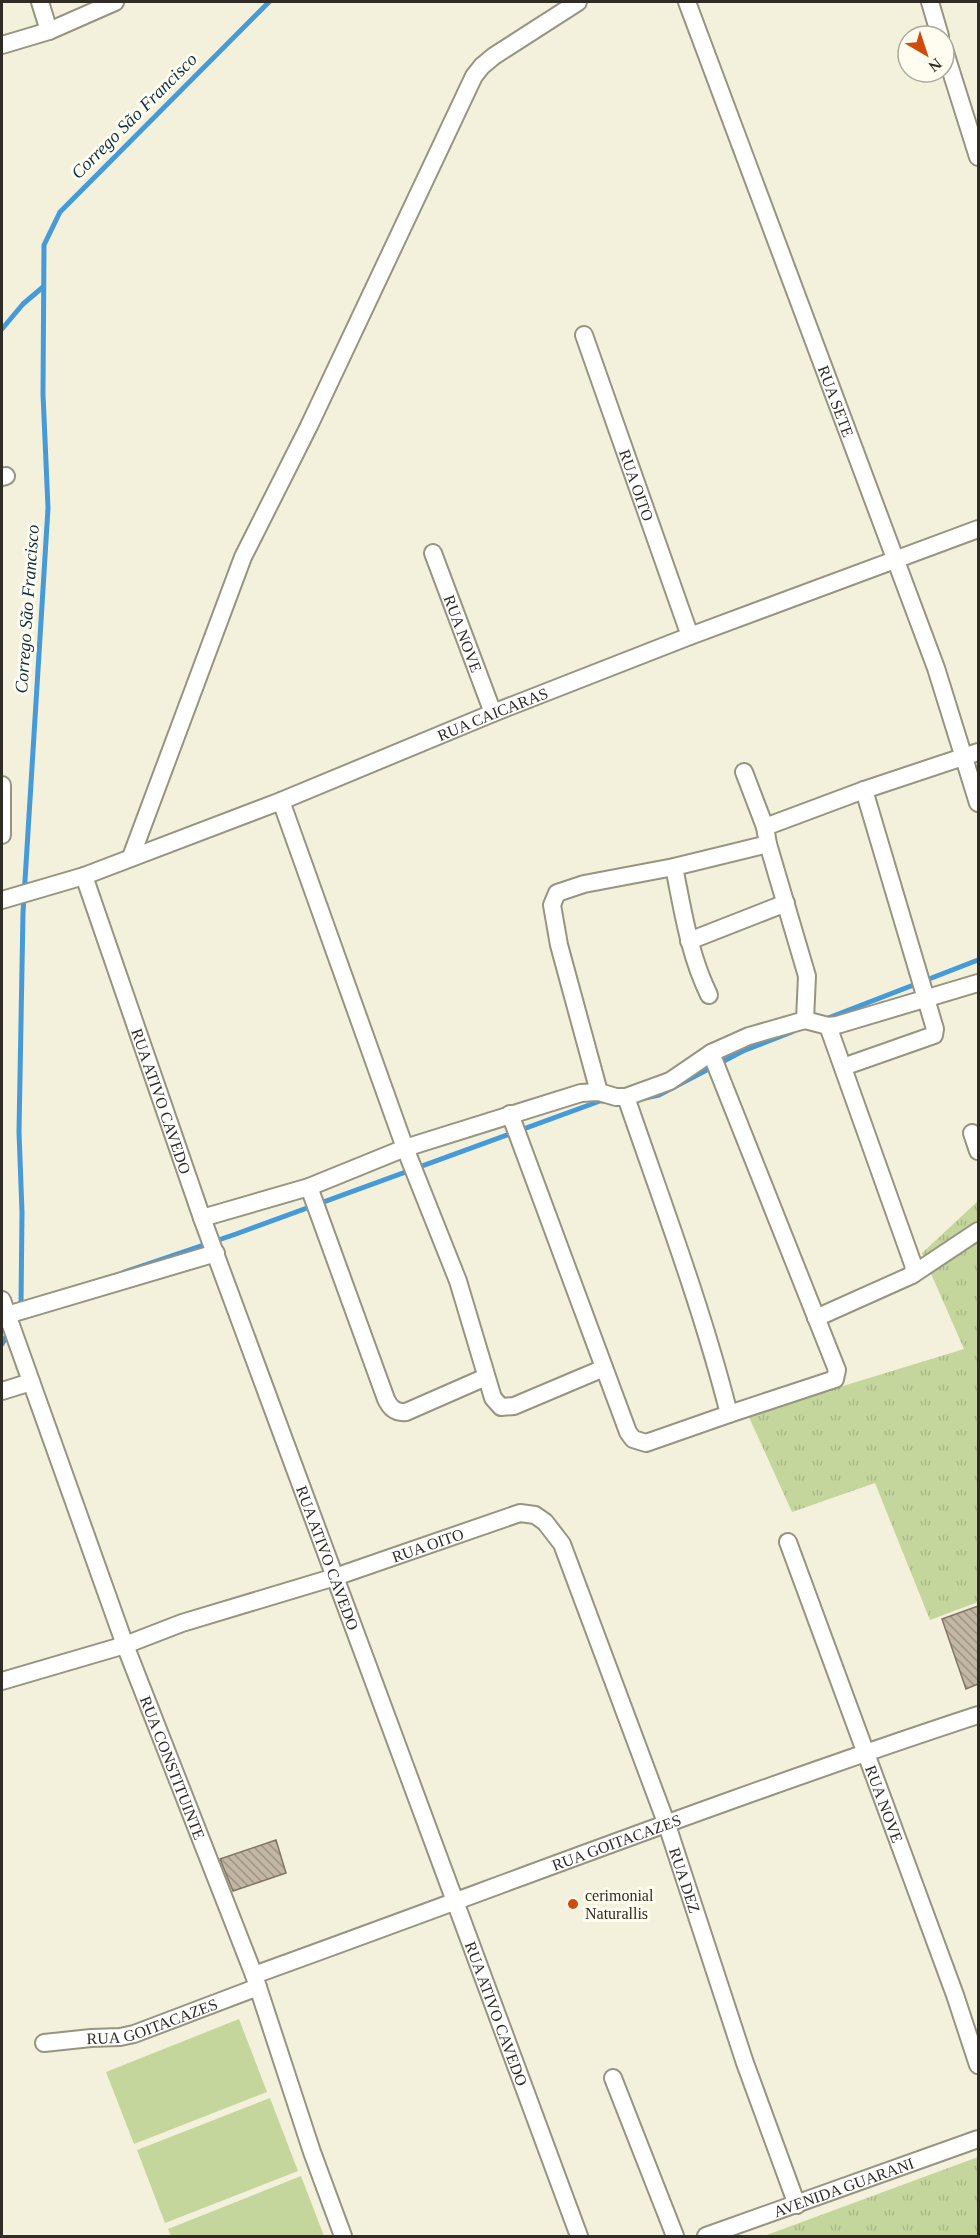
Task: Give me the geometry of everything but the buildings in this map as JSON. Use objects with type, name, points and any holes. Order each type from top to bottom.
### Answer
[{"type":"street","points":[[40,2],[49,31]]},
{"type":"street","points":[[2,45],[49,31],[115,2]]},
{"type":"street","points":[[131,857],[243,557],[309,426],[474,76],[494,56],[578,2]]},
{"type":"street","name":"RUA SETE","points":[[687,2],[895,561],[971,755],[978,803]]},
{"type":"street","points":[[930,2],[936,24]]},
{"type":"street","points":[[955,84],[978,158]]},
{"type":"street","name":"RUA OITO","points":[[584,335],[690,636]]},
{"type":"street","name":"RUA CAICARAS","points":[[5,899],[84,876],[282,801],[493,713],[690,636],[978,529]]},
{"type":"street","name":"RUA NOVE","points":[[433,553],[493,713]]},
{"type":"street","points":[[765,827],[864,790],[971,755]]},
{"type":"street","points":[[744,772],[765,827],[807,975],[805,1020]]},
{"type":"street","points":[[2,785],[2,835]]},
{"type":"street","points":[[843,1067],[934,1035],[935,1029],[864,790]]},
{"type":"street","points":[[282,801],[405,1148],[458,1281],[486,1377],[496,1403],[506,1408],[604,1368]]},
{"type":"street","points":[[599,1092],[559,945],[552,905],[554,897],[557,893],[584,884],[674,867],[768,844]]},
{"type":"street","points":[[674,867],[689,941],[709,995]]},
{"type":"street","name":"RUA ATIVO CAVEDO","points":[[84,876],[202,1218],[579,2236]]},
{"type":"street","points":[[689,941],[786,903]]},
{"type":"street","points":[[202,1218],[309,1187],[405,1148],[581,1093],[599,1092],[616,1097],[626,1097],[670,1081],[711,1053],[749,1036],[805,1020],[828,1026],[978,983]]},
{"type":"street","points":[[828,1026],[914,1267],[912,1275]]},
{"type":"street","points":[[510,1114],[628,1432],[633,1440],[646,1443],[835,1379],[837,1370],[711,1053]]},
{"type":"street","points":[[626,1097],[687,1276],[729,1414]]},
{"type":"street","points":[[972,1133],[978,1150]]},
{"type":"street","points":[[309,1187],[391,1408],[400,1413],[406,1412],[486,1377]]},
{"type":"street","points":[[816,1318],[912,1275],[978,1231]]},
{"type":"street","points":[[12,1311],[216,1253]]},
{"type":"street","name":"RUA CONSTITUINTE","points":[[12,1311],[22,1353],[124,1645],[256,1981],[312,2152],[343,2236]]},
{"type":"street","points":[[2,1391],[32,1382]]},
{"type":"street","name":"RUA OITO","points":[[2,1681],[124,1645],[182,1623],[335,1577],[520,1513]]},
{"type":"street","name":"RUA DEZ","points":[[520,1513],[535,1515],[545,1521],[562,1544],[667,1825],[745,2063],[797,2205]]},
{"type":"street","name":"RUA NOVE","points":[[788,1542],[955,1995],[978,2065]]},
{"type":"street","name":"RUA GOITACAZES","points":[[44,2043],[134,2034],[256,1981],[567,1859],[865,1752],[978,1715]]},
{"type":"street","points":[[613,2078],[675,2236]]},
{"type":"street","name":"AVENIDA GUARANI","points":[[706,2236],[978,2139]]},
{"type":"green space","points":[[978,1201],[978,1602],[930,1620],[875,1483],[792,1512],[748,1415],[964,1349],[922,1253]]},
{"type":"green space","points":[[239,2019],[267,2092],[134,2144],[106,2072]]},
{"type":"green space","points":[[270,2098],[298,2171],[165,2223],[137,2150]]},
{"type":"green space","points":[[978,2157],[978,2236],[764,2236]]},
{"type":"green space","points":[[301,2176],[324,2236],[171,2236],[168,2229]]},
{"type":"waterway","name":"Corrego São Francisco","points":[[21,1307],[22,1212],[19,1132],[23,913],[48,508],[43,394],[44,245],[60,212],[269,2]]},
{"type":"waterway","points":[[2,329],[23,304],[43,287]]},
{"type":"waterway","points":[[823,1020],[978,960]]},
{"type":"waterway","points":[[645,1098],[659,1095],[743,1051],[792,1032]]},
{"type":"waterway","points":[[124,1272],[236,1234],[600,1101],[606,1101]]},
{"type":"waterway","points":[[2,1344],[9,1331]]},
{"type":"place","name":"cerimonial Naturallis","points":[[573,1904]]}]
